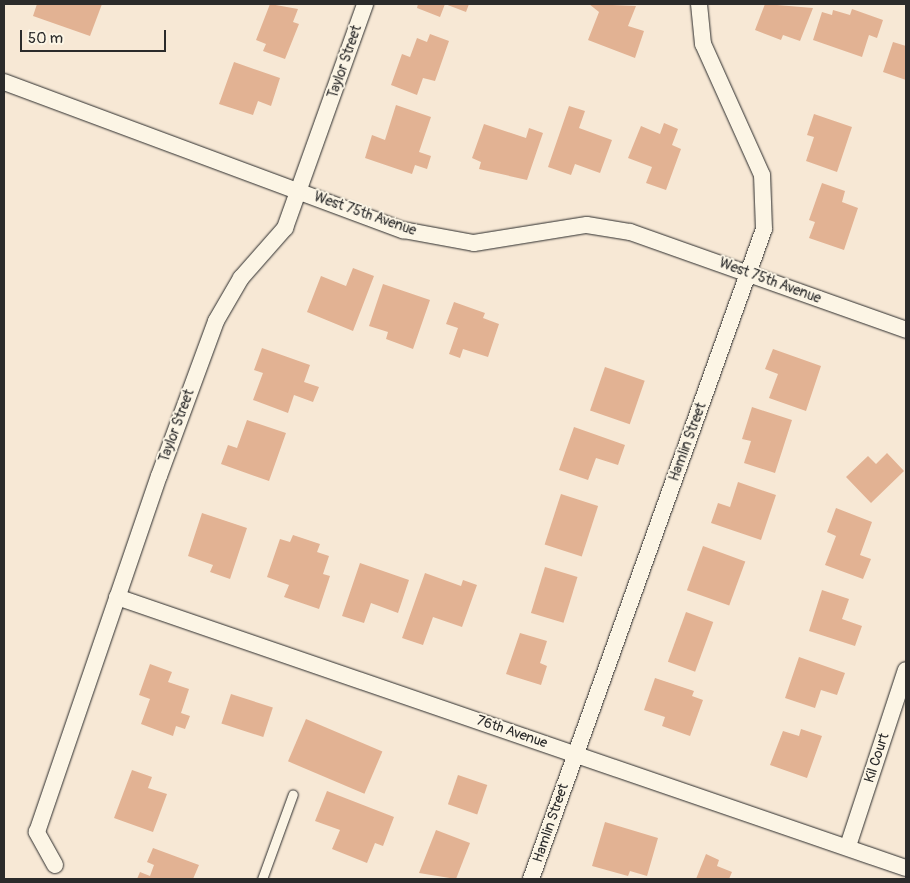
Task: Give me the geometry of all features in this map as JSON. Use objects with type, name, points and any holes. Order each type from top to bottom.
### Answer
[{"type":"street","name":"Taylor Street","points":[[55,865],[37,832],[117,597],[216,321],[241,278],[285,228],[300,191],[365,4]]},
{"type":"street","name":"Hamlin Street","points":[[531,879],[575,753],[750,274],[764,229],[762,175],[702,44],[699,4]]},
{"type":"street","name":"West 75th Avenue","points":[[4,82],[403,230],[474,243],[587,224],[630,232],[906,330]]},
{"type":"street","name":"76th Avenue","points":[[117,597],[848,846],[906,868]]},
{"type":"street","name":"Kil Court","points":[[848,846],[906,670]]},
{"type":"lane","points":[[262,879],[293,794]]},
{"type":"building","points":[[37,4],[102,4],[90,36],[33,16]]},
{"type":"building","points":[[270,4],[298,9],[293,22],[299,24],[285,59],[263,51],[266,44],[256,40]]},
{"type":"building","points":[[418,4],[445,4],[440,17],[417,8]]},
{"type":"building","points":[[445,4],[469,4],[466,12]]},
{"type":"building","points":[[589,4],[636,6],[628,26],[644,31],[635,58],[588,40],[599,12]]},
{"type":"building","points":[[765,4],[813,8],[800,41],[783,35],[781,40],[755,30]]},
{"type":"building","points":[[852,9],[883,20],[877,38],[869,35],[862,57],[813,40],[822,12],[832,15],[833,10],[850,15]]},
{"type":"building","points":[[430,34],[449,41],[435,81],[423,78],[417,95],[391,85],[402,54],[410,57],[417,38],[427,42]]},
{"type":"building","points":[[893,42],[906,46],[906,80],[883,72]]},
{"type":"building","points":[[234,62],[280,78],[271,106],[258,101],[253,115],[219,104]]},
{"type":"building","points":[[396,105],[431,117],[419,152],[431,156],[427,169],[415,165],[412,174],[365,158],[372,135],[385,140]]},
{"type":"building","points":[[569,106],[585,111],[579,128],[612,140],[600,173],[575,164],[571,175],[548,167]]},
{"type":"building","points":[[814,114],[852,127],[837,172],[806,161],[814,137],[807,135]]},
{"type":"building","points":[[664,123],[678,129],[672,145],[681,149],[666,190],[646,183],[652,167],[628,158],[641,126],[660,134]]},
{"type":"building","points":[[484,124],[526,138],[529,128],[543,133],[527,180],[479,169],[481,162],[472,158]]},
{"type":"building","points":[[822,183],[845,191],[842,202],[858,208],[844,250],[809,238],[815,222],[809,220]]},
{"type":"building","points":[[353,268],[374,276],[353,331],[307,312],[321,276],[346,286]]},
{"type":"building","points":[[383,284],[430,300],[413,349],[386,339],[388,332],[369,326]]},
{"type":"building","points":[[454,302],[485,313],[483,318],[499,324],[488,357],[463,349],[460,358],[449,354],[458,328],[446,324]]},
{"type":"building","points":[[262,348],[310,365],[304,382],[319,387],[313,402],[294,395],[288,413],[253,400],[263,373],[254,370]]},
{"type":"building","points":[[773,349],[821,366],[806,411],[769,398],[778,374],[765,369]]},
{"type":"building","points":[[605,367],[645,381],[630,424],[590,410]]},
{"type":"building","points":[[752,407],[792,420],[775,473],[744,463],[751,441],[742,439]]},
{"type":"building","points":[[247,420],[286,433],[269,481],[221,464],[228,445],[237,448]]},
{"type":"building","points":[[574,427],[625,445],[618,465],[596,458],[588,480],[559,470]]},
{"type":"building","points":[[887,453],[904,471],[871,503],[846,477],[868,456],[876,464]]},
{"type":"building","points":[[738,482],[776,495],[761,540],[711,523],[718,503],[730,507]]},
{"type":"building","points":[[561,494],[598,506],[582,556],[545,544]]},
{"type":"building","points":[[836,508],[872,522],[860,555],[871,559],[863,579],[825,565],[836,536],[827,532]]},
{"type":"building","points":[[202,513],[247,528],[230,579],[210,572],[213,565],[188,556]]},
{"type":"building","points":[[293,535],[320,544],[317,552],[329,556],[323,574],[330,576],[319,609],[284,597],[289,585],[267,577],[280,539],[290,542]]},
{"type":"building","points":[[703,546],[745,561],[729,606],[687,590]]},
{"type":"building","points":[[360,563],[409,580],[398,613],[371,603],[364,623],[342,616]]},
{"type":"building","points":[[545,567],[578,577],[563,623],[531,613]]},
{"type":"building","points":[[425,573],[461,586],[463,580],[477,585],[462,627],[433,617],[423,645],[402,638]]},
{"type":"building","points":[[822,590],[849,599],[842,619],[862,626],[855,646],[809,631]]},
{"type":"building","points":[[686,612],[713,622],[695,672],[668,662]]},
{"type":"building","points":[[520,633],[547,641],[540,663],[547,666],[541,685],[506,674]]},
{"type":"building","points":[[799,657],[845,673],[837,695],[821,690],[815,708],[785,698]]},
{"type":"building","points":[[150,664],[172,672],[168,682],[189,689],[181,713],[190,716],[185,729],[176,726],[173,736],[141,724],[150,699],[139,695]]},
{"type":"building","points":[[655,678],[694,691],[692,696],[703,700],[690,736],[662,726],[665,717],[644,710]]},
{"type":"building","points":[[231,694],[273,708],[263,737],[221,723]]},
{"type":"building","points":[[306,719],[382,751],[364,794],[288,761]]},
{"type":"building","points":[[801,729],[822,736],[807,778],[770,765],[783,731],[799,736]]},
{"type":"building","points":[[132,770],[152,777],[148,788],[167,794],[153,832],[114,818]]},
{"type":"building","points":[[458,775],[487,785],[477,814],[448,804]]},
{"type":"building","points":[[327,791],[394,817],[383,846],[375,843],[367,863],[332,849],[340,830],[315,821]]},
{"type":"building","points":[[605,822],[658,838],[647,876],[630,871],[628,876],[592,866]]},
{"type":"building","points":[[436,830],[470,843],[456,879],[419,873]]},
{"type":"building","points":[[153,848],[199,865],[193,879],[137,879],[140,872],[150,876],[154,865],[147,862]]},
{"type":"building","points":[[706,854],[719,860],[717,866],[732,872],[729,879],[696,879]]}]
